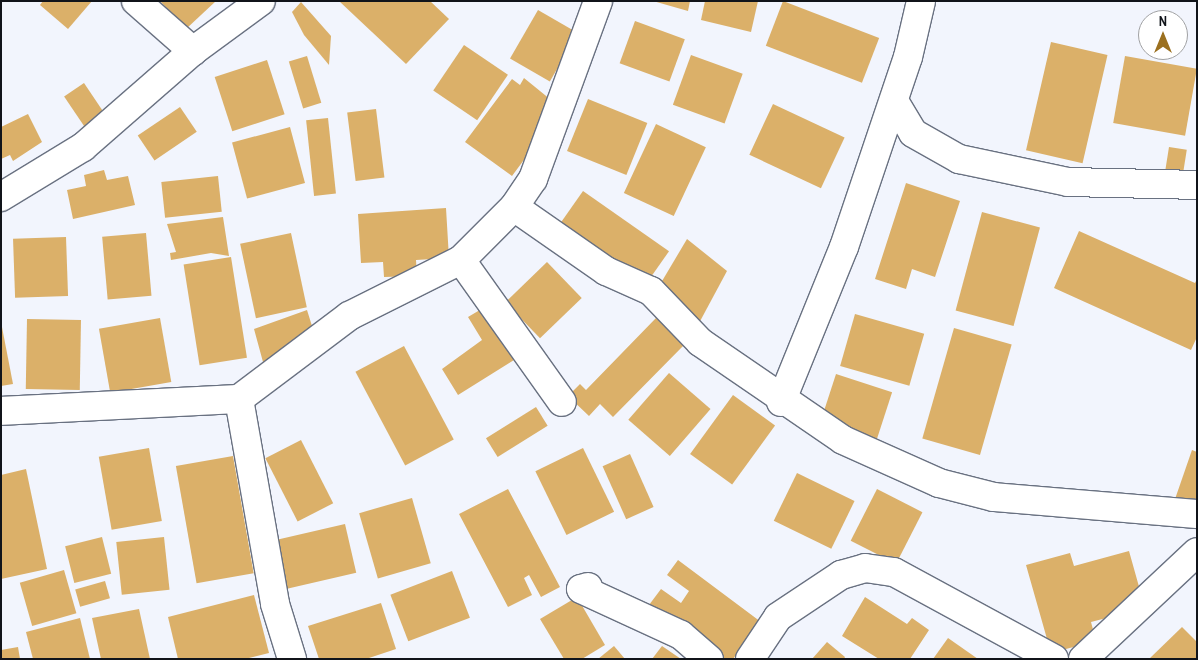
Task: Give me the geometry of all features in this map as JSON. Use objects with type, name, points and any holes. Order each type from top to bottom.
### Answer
[{"type":"street","points":[[136,1],[193,51]]},
{"type":"street","points":[[1,197],[83,146],[193,51],[261,1]]},
{"type":"street","points":[[1,411],[239,398],[349,316],[461,260],[514,207],[533,179],[598,1]]},
{"type":"street","points":[[781,402],[844,247],[894,101],[920,1]]},
{"type":"street","points":[[894,101],[913,133],[959,159],[1068,182],[1197,185]]},
{"type":"street","points":[[514,207],[606,271],[651,290],[700,342],[781,402],[843,440],[939,483],[994,497],[1197,514]]},
{"type":"street","points":[[461,260],[562,402]]},
{"type":"street","points":[[239,398],[275,604],[292,659]]},
{"type":"street","points":[[1083,659],[1197,552]]},
{"type":"street","points":[[750,659],[778,617],[826,583],[865,568],[894,572],[1054,659]]},
{"type":"street","points":[[588,587],[581,588],[681,634],[708,659]]},
{"type":"building","points":[[43,1],[92,1],[68,29],[40,5]]},
{"type":"building","points":[[160,1],[216,1],[186,29]]},
{"type":"building","points":[[339,1],[430,1],[449,19],[406,64]]},
{"type":"building","points":[[653,1],[690,1],[688,11]]},
{"type":"building","points":[[705,1],[758,1],[751,32],[701,20]]},
{"type":"building","points":[[783,1],[879,38],[862,83],[766,46]]},
{"type":"building","points":[[301,2],[331,36],[329,65],[304,35],[292,12]]},
{"type":"building","points":[[538,10],[578,33],[550,81],[510,58]]},
{"type":"building","points":[[635,21],[685,39],[669,81],[620,63]]},
{"type":"building","points":[[1051,42],[1108,55],[1083,163],[1026,150]]},
{"type":"building","points":[[464,45],[508,75],[477,120],[433,91]]},
{"type":"building","points":[[691,55],[743,74],[725,124],[673,105]]},
{"type":"building","points":[[307,56],[321,103],[303,108],[289,62]]},
{"type":"building","points":[[1125,56],[1138,58],[1138,60],[1197,69],[1185,136],[1113,123]]},
{"type":"building","points":[[267,60],[285,114],[232,131],[215,77]]},
{"type":"building","points":[[524,78],[556,104],[543,134],[512,176],[465,142],[512,79],[520,85]]},
{"type":"building","points":[[84,83],[110,121],[90,135],[64,96]]},
{"type":"building","points":[[588,99],[647,123],[626,175],[567,151]]},
{"type":"building","points":[[773,104],[845,137],[821,188],[749,155]]},
{"type":"building","points":[[180,107],[197,132],[154,160],[138,136]]},
{"type":"building","points":[[376,109],[384,177],[356,181],[347,113]]},
{"type":"building","points":[[28,114],[42,142],[13,161],[10,155],[1,159],[1,127]]},
{"type":"building","points":[[328,118],[336,194],[314,196],[306,120]]},
{"type":"building","points":[[656,124],[706,147],[674,216],[624,193]]},
{"type":"building","points":[[290,127],[305,183],[247,199],[232,143]]},
{"type":"building","points":[[1169,147],[1187,150],[1182,181],[1164,179]]},
{"type":"building","points":[[104,170],[107,180],[128,176],[135,205],[73,219],[67,190],[86,186],[84,175]]},
{"type":"building","points":[[218,176],[222,212],[165,218],[161,182]]},
{"type":"building","points":[[906,183],[960,201],[935,277],[912,269],[906,289],[875,279]]},
{"type":"building","points":[[583,191],[669,251],[637,297],[551,237]]},
{"type":"building","points":[[446,208],[449,258],[416,260],[417,276],[384,277],[383,262],[361,263],[358,214]]},
{"type":"building","points":[[982,212],[1040,228],[1014,326],[956,311]]},
{"type":"building","points":[[223,217],[229,256],[211,253],[171,260],[170,253],[176,252],[167,224]]},
{"type":"building","points":[[1079,231],[1195,283],[1197,279],[1197,337],[1191,350],[1054,288]]},
{"type":"building","points":[[146,233],[151,296],[108,300],[102,237]]},
{"type":"building","points":[[291,233],[307,307],[256,318],[240,244]]},
{"type":"building","points":[[66,237],[68,296],[15,298],[13,239]]},
{"type":"building","points":[[687,239],[727,271],[698,325],[652,298]]},
{"type":"building","points":[[231,257],[247,358],[200,365],[184,265]]},
{"type":"building","points":[[547,262],[582,298],[540,338],[505,302]]},
{"type":"building","points":[[490,304],[522,355],[458,395],[442,369],[482,340],[468,317]]},
{"type":"building","points":[[307,310],[312,326],[321,322],[327,338],[263,362],[254,329]]},
{"type":"building","points":[[855,314],[924,334],[909,386],[840,366]]},
{"type":"building","points":[[160,318],[171,382],[110,393],[99,329]]},
{"type":"building","points":[[656,318],[684,345],[613,417],[600,404],[589,416],[568,396],[580,384],[586,390]]},
{"type":"building","points":[[27,319],[81,320],[80,390],[26,389]]},
{"type":"building","points":[[1,322],[13,384],[1,386]]},
{"type":"building","points":[[954,328],[1012,345],[980,455],[922,439]]},
{"type":"building","points":[[404,346],[454,440],[405,465],[355,372]]},
{"type":"building","points":[[669,373],[711,409],[670,456],[628,420]]},
{"type":"building","points":[[836,374],[892,392],[876,441],[820,423]]},
{"type":"building","points":[[733,395],[775,426],[732,485],[690,454]]},
{"type":"building","points":[[536,407],[548,426],[498,457],[486,438]]},
{"type":"building","points":[[301,440],[333,503],[298,521],[265,458]]},
{"type":"building","points":[[149,448],[162,521],[112,530],[99,457]]},
{"type":"building","points":[[583,448],[614,512],[566,535],[535,471]]},
{"type":"building","points":[[1192,450],[1197,452],[1197,510],[1174,502]]},
{"type":"building","points":[[630,454],[654,507],[626,519],[603,466]]},
{"type":"building","points":[[233,456],[254,573],[197,583],[176,466]]},
{"type":"building","points":[[26,469],[47,569],[1,579],[1,475]]},
{"type":"building","points":[[797,473],[855,501],[831,549],[774,521]]},
{"type":"building","points":[[508,489],[560,587],[541,597],[529,575],[524,578],[532,595],[508,607],[459,514]]},
{"type":"building","points":[[877,489],[922,512],[896,564],[851,541]]},
{"type":"building","points":[[412,498],[431,563],[378,579],[359,513]]},
{"type":"building","points":[[345,524],[356,573],[287,589],[276,540]]},
{"type":"building","points":[[102,537],[111,574],[74,583],[65,546]]},
{"type":"building","points":[[164,537],[170,590],[122,595],[116,542]]},
{"type":"building","points":[[1129,551],[1145,608],[1091,622],[1096,641],[1051,653],[1026,565],[1070,553],[1074,566]]},
{"type":"building","points":[[678,560],[761,622],[733,659],[721,659],[649,605],[661,589],[681,603],[689,591],[667,575]]},
{"type":"building","points":[[64,570],[76,613],[32,626],[20,583]]},
{"type":"building","points":[[452,571],[470,618],[408,641],[390,595]]},
{"type":"building","points":[[105,581],[110,598],[80,607],[75,590]]},
{"type":"building","points":[[254,595],[269,653],[245,659],[178,659],[168,617]]},
{"type":"building","points":[[577,597],[605,645],[582,659],[564,659],[540,619]]},
{"type":"building","points":[[865,597],[907,624],[912,618],[929,630],[910,659],[879,659],[842,636]]},
{"type":"building","points":[[381,603],[396,649],[366,659],[319,659],[308,626]]},
{"type":"building","points":[[139,609],[150,659],[101,659],[92,618]]},
{"type":"building","points":[[80,618],[90,659],[33,659],[26,632]]},
{"type":"building","points":[[1182,627],[1197,642],[1197,659],[1149,659]]},
{"type":"building","points":[[948,638],[978,659],[933,659]]},
{"type":"building","points":[[827,642],[845,657],[844,659],[812,659]]},
{"type":"building","points":[[614,646],[625,659],[598,659]]},
{"type":"building","points":[[662,646],[681,659],[652,659]]},
{"type":"building","points":[[18,647],[20,659],[1,659],[1,650]]}]
